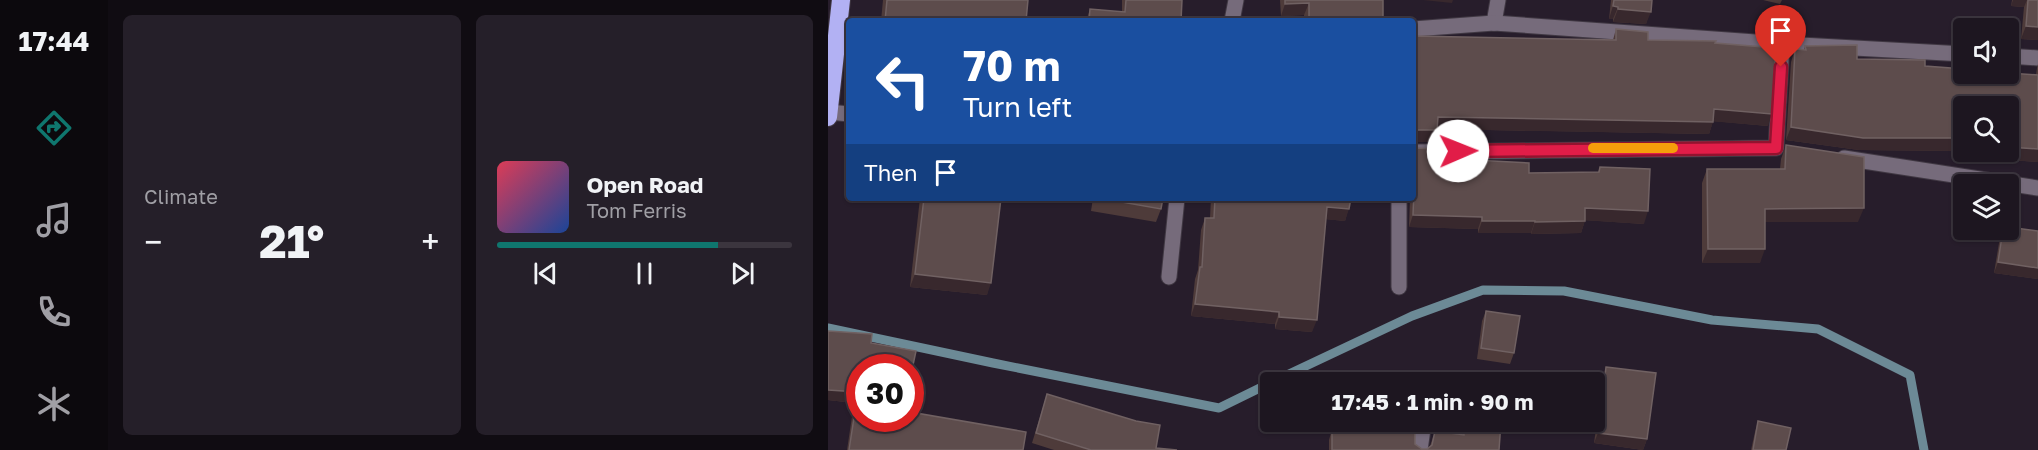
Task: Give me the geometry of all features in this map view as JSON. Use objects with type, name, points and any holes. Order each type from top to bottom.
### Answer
[{"type":"highway","points":[[828,117],[841,0]]},
{"type":"street","points":[[1233,18],[1236,0]]},
{"type":"street","points":[[1494,23],[1498,0]]},
{"type":"street","points":[[1416,29],[1494,23],[1782,44],[1953,53]]},
{"type":"street","points":[[1416,152],[1781,149],[1782,44]]},
{"type":"street","points":[[2019,57],[2038,58]]},
{"type":"street","points":[[828,112],[846,114]]},
{"type":"street","points":[[1833,157],[2038,188]]},
{"type":"street","points":[[1169,277],[1177,201]]},
{"type":"street","points":[[1399,201],[1399,287]]},
{"type":"street","points":[[1420,450],[1423,432]]},
{"type":"building","points":[[887,0],[1028,0],[1026,18],[885,18]]},
{"type":"building","points":[[1126,0],[1182,0],[1181,18],[1089,18],[1090,9],[1125,12]]},
{"type":"building","points":[[1285,0],[1383,0],[1383,18],[1309,18],[1309,3],[1285,4]]},
{"type":"building","points":[[1614,0],[1652,0],[1651,12],[1618,9],[1613,6]]},
{"type":"building","points":[[2028,0],[2038,0],[2038,27],[2026,26]]},
{"type":"building","points":[[1616,29],[1648,32],[1648,40],[1716,41],[1715,43],[1776,48],[1772,114],[1714,109],[1713,122],[1438,117],[1437,130],[1416,131],[1416,36],[1616,40]]},
{"type":"building","points":[[1857,45],[1857,59],[1925,60],[1925,66],[1953,68],[1953,84],[2019,84],[2019,74],[2038,75],[2038,149],[2019,148],[2019,96],[1953,96],[1953,138],[1863,138],[1791,127],[1795,49],[1806,50],[1805,46]]},
{"type":"building","points":[[1786,145],[1864,157],[1864,208],[1765,209],[1765,249],[1708,249],[1707,169],[1785,169]]},
{"type":"building","points":[[1416,148],[1437,149],[1436,158],[1529,163],[1529,173],[1599,172],[1600,167],[1650,169],[1648,211],[1585,208],[1585,221],[1535,222],[1482,221],[1482,217],[1413,215],[1414,201],[1416,201]]},
{"type":"building","points":[[924,201],[1001,201],[991,283],[915,274]]},
{"type":"building","points":[[1116,201],[1162,201],[1161,209]]},
{"type":"building","points":[[1215,201],[1350,201],[1349,209],[1327,207],[1317,320],[1279,317],[1279,312],[1195,304],[1200,267],[1202,267],[1205,218],[1214,218]]},
{"type":"building","points":[[2019,228],[2038,231],[2038,268],[1998,262],[2001,240],[2019,240]]},
{"type":"building","points":[[1486,311],[1520,316],[1514,353],[1481,348]]},
{"type":"building","points":[[828,331],[872,334],[871,343],[916,351],[915,354],[846,354],[846,391],[828,390]]},
{"type":"building","points":[[1606,367],[1656,373],[1647,439],[1598,433],[1605,432]]},
{"type":"building","points":[[1047,394],[1136,421],[1160,425],[1156,448],[1177,450],[1091,450],[1036,433]]},
{"type":"building","points":[[924,414],[1026,432],[1023,450],[849,450],[852,432],[924,432]]},
{"type":"building","points":[[1758,421],[1791,428],[1786,450],[1753,450]]},
{"type":"building","points":[[1332,432],[1415,432],[1415,444],[1422,449],[1427,449],[1432,445],[1435,432],[1464,435],[1464,432],[1500,432],[1499,450],[1332,450]]},
{"type":"waterway","points":[[1293,372],[1412,316],[1483,290],[1564,291],[1712,320],[1818,329],[1910,375],[1924,450]]},
{"type":"waterway","points":[[828,328],[1219,408],[1260,388]]},
{"type":"slow traffic","points":[[1593,148],[1673,148]]},
{"type":"route","points":[[1458,151],[1776,148],[1781,67]]}]
